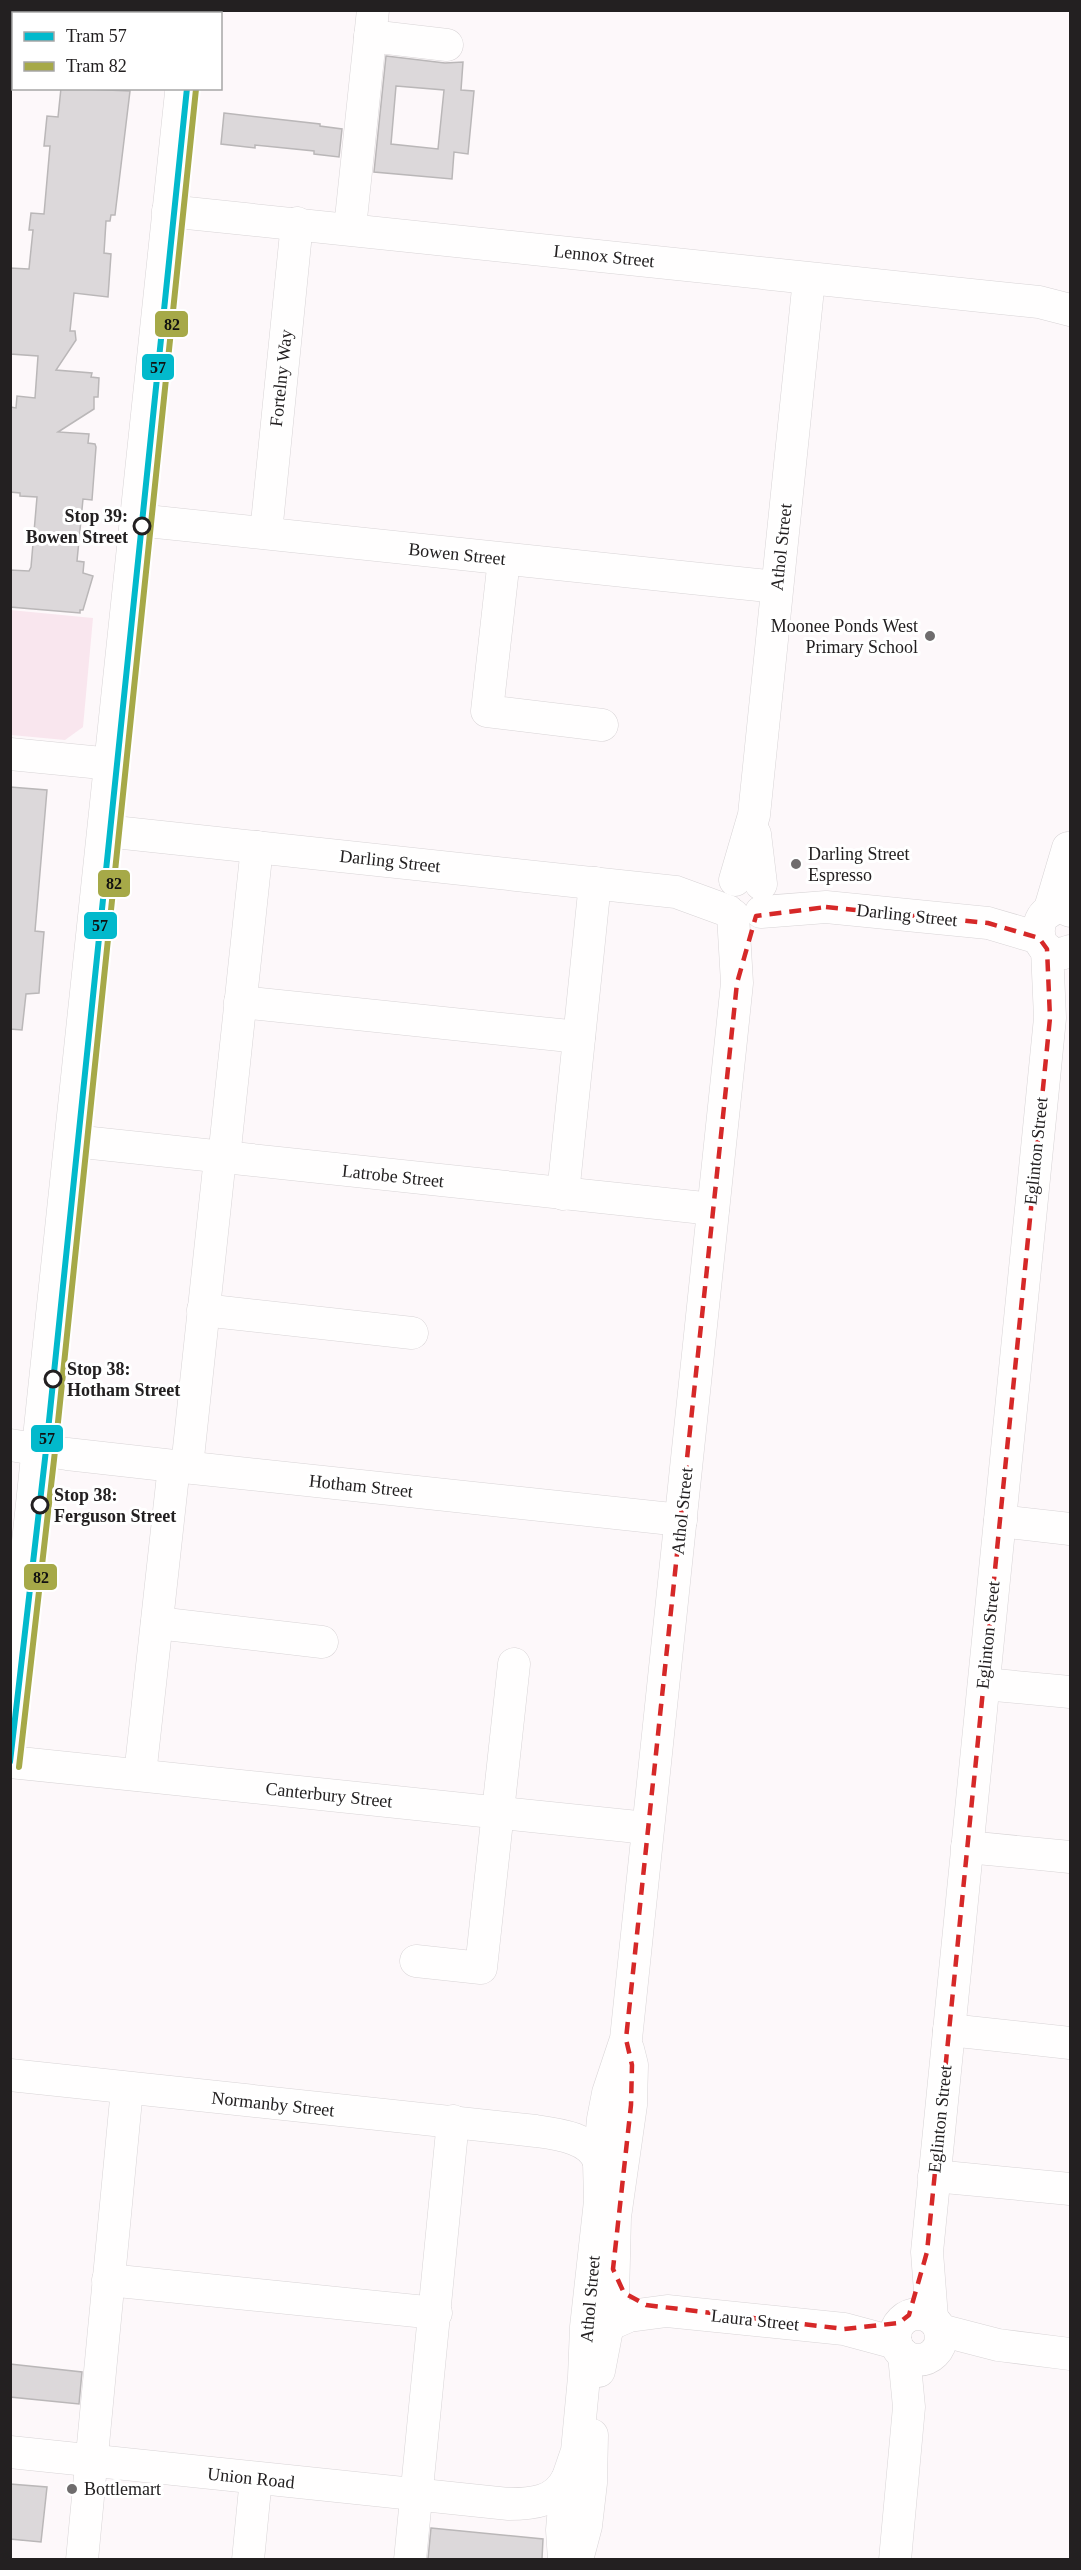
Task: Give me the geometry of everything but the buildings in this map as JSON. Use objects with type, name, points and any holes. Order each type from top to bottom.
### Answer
[{"type":"main road","points":[[10,1717],[25,1447],[73,1141],[182,90]]},
{"type":"street","points":[[350,228],[371,23],[447,45]]},
{"type":"street","name":"Lennox Street","points":[[168,210],[1039,302],[1071,310]]},
{"type":"street","name":"Fortelny Way","points":[[266,534],[297,223]]},
{"type":"street","name":"Athol Street","points":[[568,2519],[577,2451],[589,2291],[607,2132],[633,2065],[626,2039],[809,279]]},
{"type":"street","name":"Lennox Street","points":[[1039,302],[1071,300]]},
{"type":"street","name":"Bowen Street","points":[[137,520],[777,587]]},
{"type":"street","points":[[504,559],[487,711],[602,725]]},
{"type":"street","points":[[10,754],[112,764]]},
{"type":"street","name":"Darling Street","points":[[105,831],[988,923],[1055,933]]},
{"type":"street","name":"Eglinton Street","points":[[1069,835],[1071,887]]},
{"type":"street","name":"Eglinton Street","points":[[895,2559],[1050,1018],[1055,933],[1069,835]]},
{"type":"street","points":[[140,1775],[157,1623],[203,1310],[257,847]]},
{"type":"street","points":[[563,1194],[595,883]]},
{"type":"street","points":[[240,1002],[579,1037]]},
{"type":"street","name":"Latrobe Street","points":[[73,1141],[713,1209]]},
{"type":"street","points":[[203,1310],[412,1333]]},
{"type":"street","name":"Hotham Street","points":[[25,1447],[681,1520]]},
{"type":"street","points":[[1000,1521],[1071,1529]]},
{"type":"street","points":[[157,1623],[322,1642]]},
{"type":"street","points":[[416,1961],[481,1968],[514,1664]]},
{"type":"street","points":[[984,1684],[1071,1692]]},
{"type":"street","name":"Canterbury Street","points":[[10,1762],[647,1828]]},
{"type":"street","points":[[967,1846],[1071,1857]]},
{"type":"street","points":[[949,2030],[1071,2043]]},
{"type":"street","name":"Normanby Street","points":[[10,2075],[536,2131],[575,2129],[588,2125],[607,2132]]},
{"type":"street","points":[[82,2559],[127,2089]]},
{"type":"street","points":[[410,2559],[436,2313],[453,2121]]},
{"type":"street","name":"Athol Street","points":[[568,2519],[612,2322],[615,2217],[607,2132]]},
{"type":"street","points":[[934,2176],[1071,2190]]},
{"type":"street","name":"Laura Street","points":[[613,2269],[619,2287],[630,2298],[667,2311]]},
{"type":"street","points":[[108,2280],[436,2313]]},
{"type":"street","points":[[589,2291],[612,2322]]},
{"type":"street","name":"Laura Street","points":[[612,2322],[638,2314],[667,2311],[1071,2354]]},
{"type":"street","name":"Union Road","points":[[10,2452],[491,2503],[568,2519]]},
{"type":"street","points":[[248,2559],[256,2478]]},
{"type":"highlighted area","points":[[826,907],[988,923],[1039,938],[1047,949],[1050,1018],[927,2252],[909,2315],[899,2323],[844,2329],[646,2305],[624,2293],[613,2269],[631,2105],[632,2065],[626,2039],[737,983],[756,916]]},
{"type":"shaded area","points":[[10,610],[93,618],[83,727],[65,740],[11,735]]},
{"type":"tram line","name":"57","points":[[10,1762],[46,1450],[187,90]]},
{"type":"tram line","name":"82","points":[[19,1767],[55,1451],[196,90]]},
{"type":"place","name":"Stop 39: Bowen Street","points":[[142,526]]},
{"type":"place","name":"Moonee Ponds West Primary School","points":[[930,636]]},
{"type":"place","name":"Darling Street Espresso","points":[[796,864]]},
{"type":"place","name":"Stop 38: Hotham Street","points":[[53,1379]]},
{"type":"place","name":"Stop 38: Ferguson Street","points":[[40,1505]]},
{"type":"place","name":"Bottlemart","points":[[72,2489]]}]
